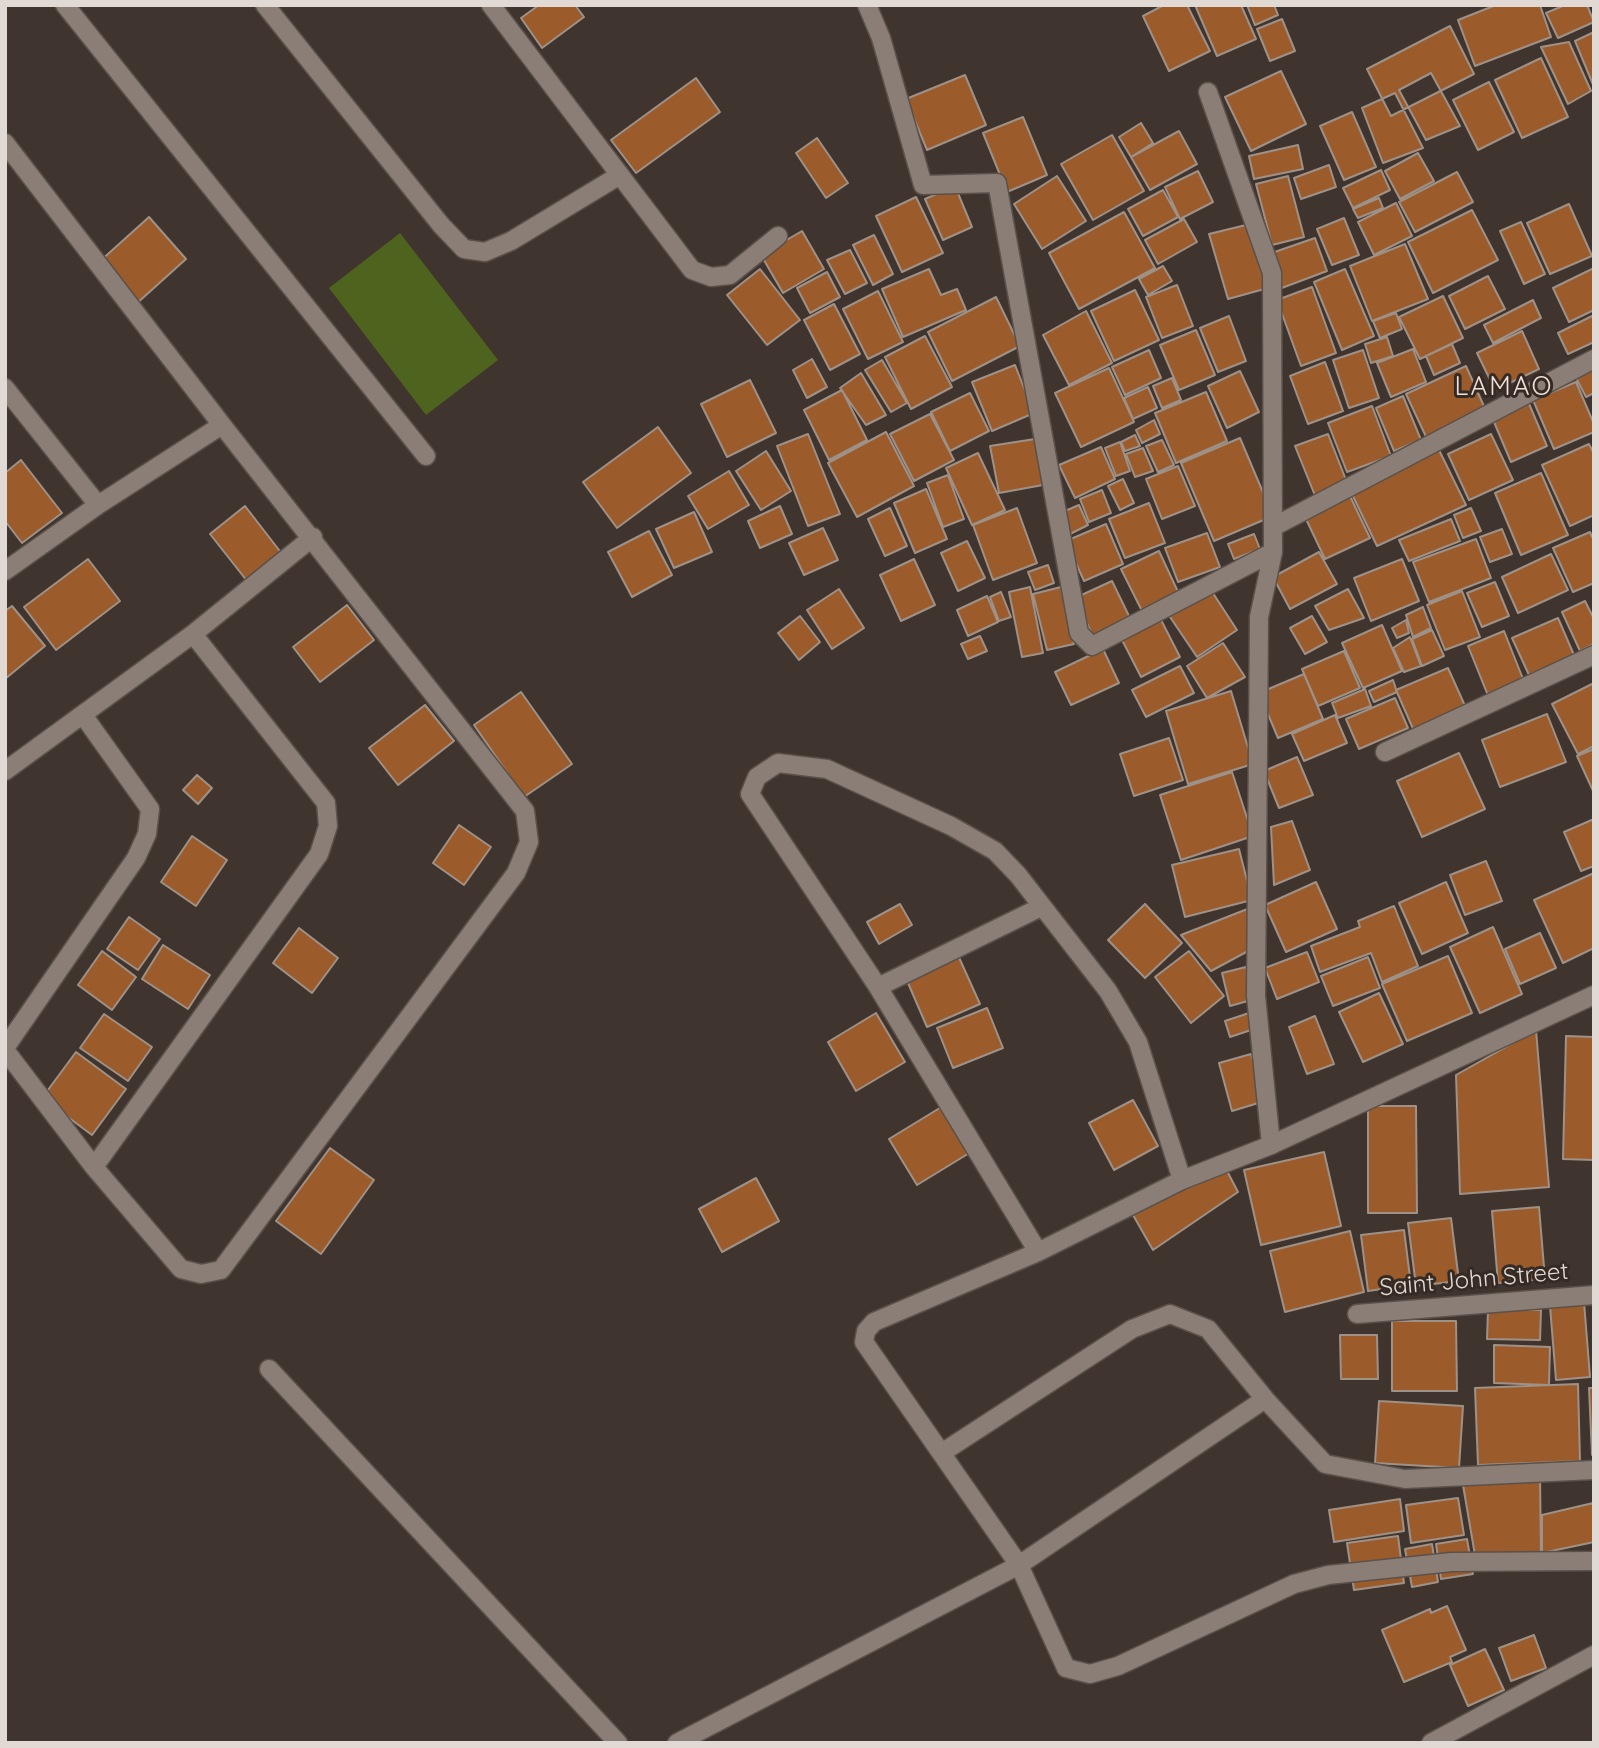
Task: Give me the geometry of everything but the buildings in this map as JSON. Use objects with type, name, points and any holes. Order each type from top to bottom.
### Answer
[{"type":"street","points":[[65,5],[426,456]]},
{"type":"street","points":[[265,5],[440,225],[464,249],[485,252],[511,241],[620,175]]},
{"type":"street","points":[[491,5],[692,270],[711,277],[730,275],[778,236]]},
{"type":"street","points":[[867,5],[881,38],[923,185],[996,183],[1079,633],[1092,646],[1273,552]]},
{"type":"street","points":[[1209,92],[1272,272],[1273,552],[1259,617],[1256,996],[1271,1145]]},
{"type":"street","points":[[5,143],[525,811],[529,842],[516,873],[221,1270],[201,1274],[181,1269],[94,1167],[5,1049],[136,858],[147,834],[150,809],[83,715]]},
{"type":"street","points":[[1273,527],[1594,359]]},
{"type":"street","points":[[5,388],[98,505]]},
{"type":"street","points":[[5,571],[98,505],[222,425]]},
{"type":"street","points":[[5,771],[193,634],[313,537]]},
{"type":"street","points":[[94,1167],[319,854],[328,826],[326,803],[193,634]]},
{"type":"street","points":[[1385,752],[1594,654]]},
{"type":"street","points":[[1038,1252],[878,987],[750,794],[757,777],[778,763],[827,769],[951,826],[995,852],[1108,991],[1138,1042],[1182,1180]]},
{"type":"street","points":[[878,987],[1041,907]]},
{"type":"street","points":[[1594,995],[1271,1145],[1182,1180],[1038,1252],[874,1322],[866,1331],[864,1342],[883,1374],[943,1452],[1018,1565],[1066,1668],[1090,1674],[1118,1666],[1294,1584],[1328,1575],[1452,1562],[1594,1562]]},
{"type":"street","name":"Saint John Street","points":[[1357,1314],[1594,1295]]},
{"type":"street","points":[[943,1452],[1132,1329],[1170,1314],[1208,1329],[1265,1399],[1325,1464],[1405,1479],[1594,1469]]},
{"type":"street","points":[[269,1369],[618,1743]]},
{"type":"street","points":[[677,1743],[1018,1565],[1265,1399]]},
{"type":"street","points":[[1431,1743],[1594,1655]]},
{"type":"green space","points":[[400,233],[498,360],[426,415],[329,288]]},
{"type":"district","name":"LAMAO","points":[[1504,387]]}]
